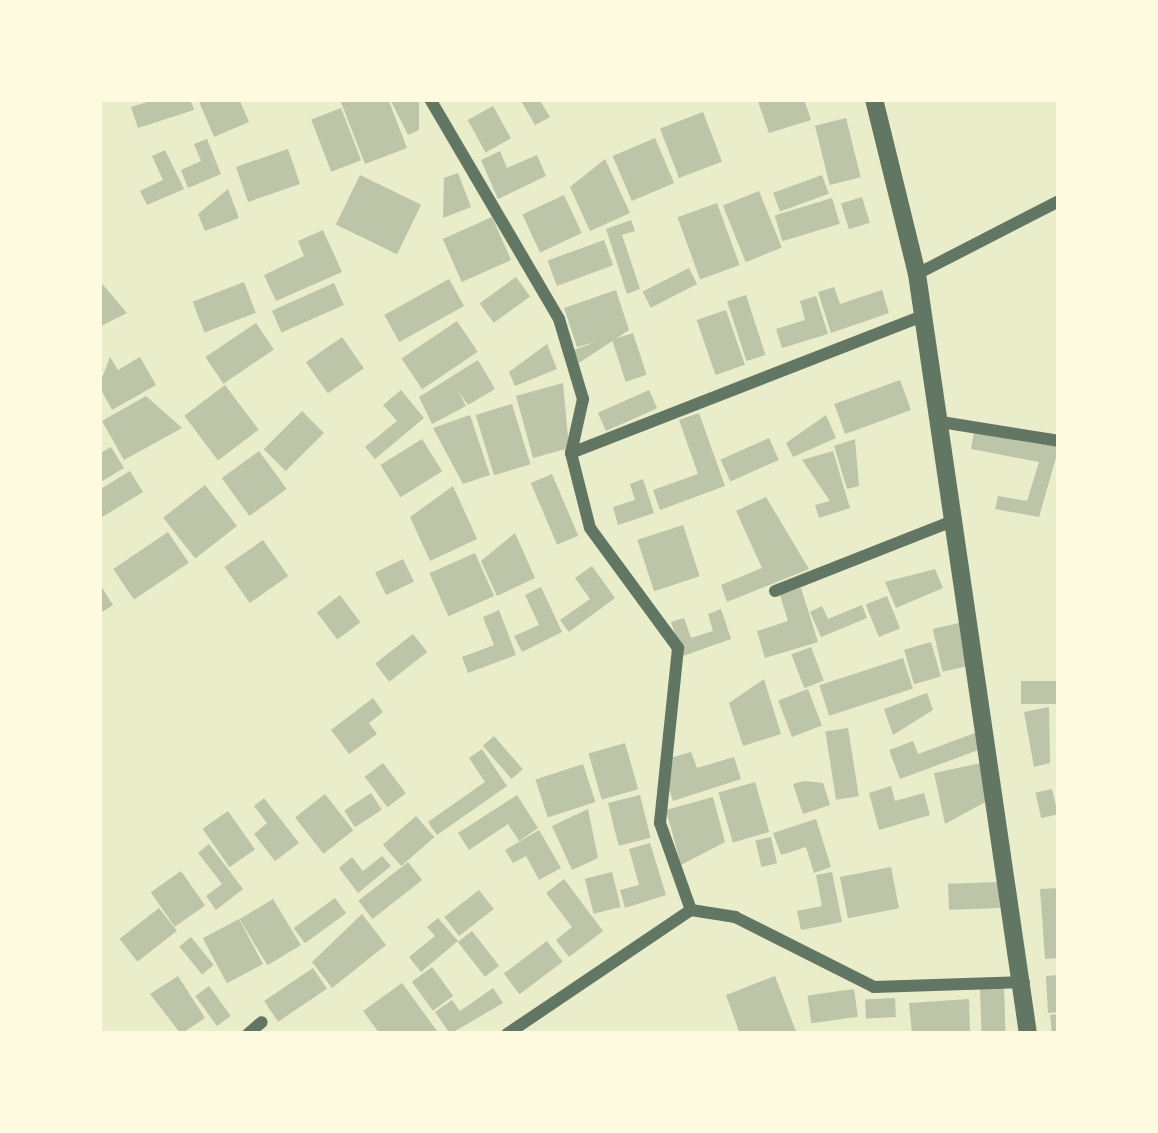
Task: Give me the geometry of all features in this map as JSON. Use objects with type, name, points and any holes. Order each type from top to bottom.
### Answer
[{"type":"street","points":[[430,99],[559,319],[584,399],[572,453],[590,528],[678,648],[658,758],[660,823],[691,910]]},
{"type":"street","points":[[874,99],[917,274],[1025,982],[1028,1034]]},
{"type":"street","points":[[917,274],[1059,200]]},
{"type":"street","points":[[572,453],[922,316]]},
{"type":"street","points":[[941,422],[1059,441]]},
{"type":"street","points":[[775,591],[955,520]]},
{"type":"street","points":[[507,1034],[691,910],[735,916],[874,987],[1025,982]]},
{"type":"street","points":[[248,1034],[262,1022]]},
{"type":"building","points":[[157,99],[190,99],[194,110],[138,128],[131,107]]},
{"type":"building","points":[[198,99],[240,101],[249,122],[214,137]]},
{"type":"building","points":[[388,99],[407,148],[365,164],[341,102]]},
{"type":"building","points":[[390,99],[419,99],[419,130],[408,135]]},
{"type":"building","points":[[520,99],[539,99],[550,117],[535,125]]},
{"type":"building","points":[[757,99],[804,99],[811,120],[769,133]]},
{"type":"building","points":[[493,106],[511,138],[486,152],[468,120]]},
{"type":"building","points":[[341,108],[361,160],[331,172],[311,119]]},
{"type":"building","points":[[703,112],[722,161],[679,178],[660,128]]},
{"type":"building","points":[[846,118],[861,177],[830,185],[815,126]]},
{"type":"building","points":[[655,138],[674,183],[632,201],[613,156]]},
{"type":"building","points":[[207,139],[221,174],[188,188],[181,170],[201,161],[194,144]]},
{"type":"building","points":[[288,149],[300,184],[248,202],[236,167]]},
{"type":"building","points":[[165,150],[184,189],[147,205],[140,191],[163,180],[152,156]]},
{"type":"building","points":[[500,151],[507,168],[537,155],[546,176],[498,199],[481,160]]},
{"type":"building","points":[[605,159],[630,213],[590,231],[570,187]]},
{"type":"building","points":[[458,173],[471,207],[443,218],[444,178]]},
{"type":"building","points":[[360,175],[421,205],[397,254],[336,224]]},
{"type":"building","points":[[822,175],[829,194],[780,212],[773,193]]},
{"type":"building","points":[[228,189],[239,218],[205,231],[198,214]]},
{"type":"building","points":[[759,191],[782,248],[746,262],[723,206]]},
{"type":"building","points":[[564,195],[582,233],[540,253],[522,214]]},
{"type":"building","points":[[862,197],[870,223],[849,229],[841,203]]},
{"type":"building","points":[[832,198],[840,224],[783,241],[775,216]]},
{"type":"building","points":[[717,203],[740,265],[700,279],[678,217]]},
{"type":"building","points":[[492,217],[511,260],[462,282],[443,239]]},
{"type":"building","points":[[631,220],[635,231],[622,235],[640,289],[627,294],[606,229]]},
{"type":"building","points":[[323,230],[342,272],[276,301],[264,275],[304,256],[298,241]]},
{"type":"building","points":[[604,240],[613,265],[557,286],[548,261]]},
{"type":"building","points":[[689,268],[697,284],[651,308],[643,292]]},
{"type":"building","points":[[516,277],[530,296],[494,323],[480,303]]},
{"type":"building","points":[[449,279],[464,306],[399,342],[384,315]]},
{"type":"building","points":[[99,280],[127,313],[99,327]]},
{"type":"building","points":[[244,282],[256,313],[204,333],[193,302]]},
{"type":"building","points":[[334,283],[344,305],[282,333],[272,311]]},
{"type":"building","points":[[834,287],[840,304],[882,290],[889,313],[831,333],[818,292]]},
{"type":"building","points":[[616,290],[629,330],[579,363],[574,350],[596,342],[577,347],[564,308]]},
{"type":"building","points":[[746,295],[765,355],[746,361],[727,301]]},
{"type":"building","points":[[816,296],[828,334],[782,348],[776,329],[805,320],[800,301]]},
{"type":"building","points":[[726,310],[745,365],[716,375],[697,320]]},
{"type":"building","points":[[457,321],[478,352],[422,389],[401,358]]},
{"type":"building","points":[[256,323],[274,350],[223,384],[205,357]]},
{"type":"building","points":[[633,333],[647,375],[626,382],[612,340]]},
{"type":"building","points":[[342,337],[364,368],[328,393],[306,362]]},
{"type":"building","points":[[547,344],[557,369],[515,386],[509,372]]},
{"type":"building","points":[[110,357],[118,370],[140,357],[156,385],[112,410],[99,386]]},
{"type":"building","points":[[478,360],[495,389],[468,405],[458,391],[466,406],[432,424],[419,397]]},
{"type":"building","points":[[900,380],[911,410],[845,434],[834,404]]},
{"type":"building","points":[[563,383],[569,448],[533,458],[516,396]]},
{"type":"building","points":[[225,385],[259,430],[218,460],[184,416]]},
{"type":"building","points":[[401,390],[424,418],[375,459],[365,447],[397,421],[383,405]]},
{"type":"building","points":[[649,390],[657,408],[606,431],[598,413]]},
{"type":"building","points":[[146,396],[182,428],[124,460],[102,421]]},
{"type":"building","points":[[512,404],[530,464],[494,475],[476,415]]},
{"type":"building","points":[[302,411],[324,433],[286,471],[264,449]]},
{"type":"building","points":[[699,413],[725,486],[660,510],[653,490],[698,474],[679,420]]},
{"type":"building","points":[[470,415],[490,475],[463,484],[433,428]]},
{"type":"building","points":[[826,415],[836,438],[793,457],[786,443]]},
{"type":"building","points":[[974,432],[1059,447],[1039,517],[995,509],[998,496],[1027,501],[1039,462],[971,449]]},
{"type":"building","points":[[769,438],[779,460],[730,481],[721,460]]},
{"type":"building","points":[[422,439],[442,471],[401,497],[380,465]]},
{"type":"building","points":[[855,439],[859,486],[847,489],[834,446]]},
{"type":"building","points":[[111,447],[124,468],[99,483],[99,454]]},
{"type":"building","points":[[259,451],[287,489],[249,516],[222,478]]},
{"type":"building","points":[[833,451],[850,508],[819,518],[815,505],[830,501],[802,460]]},
{"type":"building","points":[[130,471],[143,492],[99,519],[99,490]]},
{"type":"building","points":[[552,474],[578,536],[557,545],[531,483]]},
{"type":"building","points":[[643,479],[654,513],[618,525],[613,507],[635,500],[630,484]]},
{"type":"building","points":[[205,485],[237,526],[195,559],[163,518]]},
{"type":"building","points":[[453,486],[477,539],[430,561],[410,517]]},
{"type":"building","points":[[766,497],[809,569],[727,602],[721,585],[762,568],[736,511]]},
{"type":"building","points":[[683,525],[700,576],[654,591],[637,540]]},
{"type":"building","points":[[168,532],[189,563],[134,600],[113,569]]},
{"type":"building","points":[[515,533],[535,578],[497,596],[481,561]]},
{"type":"building","points":[[263,540],[288,576],[250,603],[224,567]]},
{"type":"building","points":[[475,553],[494,596],[448,616],[429,573]]},
{"type":"building","points":[[403,559],[414,581],[386,595],[375,573]]},
{"type":"building","points":[[592,566],[615,598],[569,632],[560,620],[590,599],[575,578]]},
{"type":"building","points":[[935,569],[943,588],[896,608],[885,582]]},
{"type":"building","points":[[99,583],[113,605],[99,614]]},
{"type":"building","points":[[541,587],[562,632],[522,652],[514,636],[539,625],[525,595]]},
{"type":"building","points":[[801,588],[818,642],[765,658],[757,631],[788,621],[780,595]]},
{"type":"building","points":[[340,595],[360,622],[337,640],[317,612]]},
{"type":"building","points":[[887,596],[900,628],[879,637],[866,605]]},
{"type":"building","points":[[862,605],[867,618],[821,637],[810,612],[822,606],[828,619]]},
{"type":"building","points":[[721,609],[731,639],[683,656],[671,622],[684,618],[691,638],[713,631],[708,614]]},
{"type":"building","points":[[499,610],[516,655],[468,673],[462,657],[494,645],[483,617]]},
{"type":"building","points":[[963,622],[973,665],[943,672],[933,629]]},
{"type":"building","points":[[413,634],[427,652],[389,682],[375,664]]},
{"type":"building","points":[[931,642],[941,677],[914,684],[904,650]]},
{"type":"building","points":[[811,647],[824,681],[804,688],[791,655]]},
{"type":"building","points":[[903,658],[913,688],[829,716],[819,685]]},
{"type":"building","points":[[764,679],[781,734],[743,746],[729,703]]},
{"type":"building","points":[[1021,681],[1059,681],[1059,704],[1021,704]]},
{"type":"building","points":[[808,689],[822,725],[792,737],[778,700]]},
{"type":"building","points":[[927,693],[933,710],[893,735],[884,709]]},
{"type":"building","points":[[373,698],[383,712],[369,723],[377,734],[349,754],[331,730]]},
{"type":"building","points":[[1049,707],[1050,763],[1034,767],[1024,712]]},
{"type":"building","points":[[848,728],[859,796],[836,800],[825,732]]},
{"type":"building","points":[[975,733],[981,749],[900,779],[889,750],[913,741],[918,754]]},
{"type":"building","points":[[494,736],[523,769],[512,779],[483,746]]},
{"type":"building","points":[[625,743],[638,789],[602,800],[588,753]]},
{"type":"building","points":[[482,749],[507,786],[437,835],[428,822],[485,782],[469,758]]},
{"type":"building","points":[[691,752],[697,768],[734,757],[741,779],[673,801],[660,761]]},
{"type":"building","points":[[383,763],[406,793],[388,807],[365,777]]},
{"type":"building","points":[[981,763],[989,800],[945,824],[934,773]]},
{"type":"building","points":[[583,764],[595,802],[548,817],[535,779]]},
{"type":"building","points":[[755,782],[769,832],[733,842],[718,792]]},
{"type":"building","points":[[823,783],[830,805],[803,814],[793,784]]},
{"type":"building","points":[[891,786],[895,801],[924,793],[930,815],[879,830],[869,793]]},
{"type":"building","points":[[1052,789],[1058,814],[1041,818],[1035,793]]},
{"type":"building","points":[[371,793],[382,810],[355,827],[344,810]]},
{"type":"building","points":[[325,794],[353,830],[323,854],[295,817]]},
{"type":"building","points":[[517,795],[538,828],[519,841],[508,824],[469,850],[458,833]]},
{"type":"building","points":[[640,795],[651,838],[619,846],[608,803]]},
{"type":"building","points":[[713,797],[725,842],[681,865],[666,810]]},
{"type":"building","points":[[264,798],[299,843],[275,861],[254,834],[267,823],[254,806]]},
{"type":"building","points":[[588,809],[598,858],[572,870],[552,826]]},
{"type":"building","points":[[228,811],[255,850],[230,867],[203,829]]},
{"type":"building","points":[[416,816],[434,837],[401,866],[383,845]]},
{"type":"building","points":[[816,819],[831,867],[814,873],[806,847],[781,855],[773,833]]},
{"type":"building","points":[[539,830],[561,868],[539,880],[526,856],[513,863],[505,850]]},
{"type":"building","points":[[771,837],[777,863],[761,867],[755,841]]},
{"type":"building","points":[[650,843],[666,895],[625,908],[620,890],[639,885],[629,849]]},
{"type":"building","points":[[209,844],[243,889],[216,910],[206,896],[222,884],[198,853]]},
{"type":"building","points":[[382,856],[391,866],[358,893],[339,868],[352,857],[363,871]]},
{"type":"building","points":[[408,862],[422,880],[373,919],[358,901]]},
{"type":"building","points":[[891,867],[899,908],[848,918],[840,877]]},
{"type":"building","points":[[181,871],[205,905],[175,927],[151,892]]},
{"type":"building","points":[[612,872],[621,907],[594,914],[585,879]]},
{"type":"building","points":[[832,872],[842,922],[801,930],[797,911],[822,906],[816,875]]},
{"type":"building","points":[[564,879],[603,931],[569,957],[556,940],[572,927],[546,893]]},
{"type":"building","points":[[999,882],[1000,908],[949,910],[948,884]]},
{"type":"building","points":[[1059,888],[1059,958],[1045,959],[1040,889]]},
{"type":"building","points":[[479,890],[494,909],[459,936],[444,917]]},
{"type":"building","points":[[335,898],[346,913],[305,943],[294,928]]},
{"type":"building","points":[[273,899],[301,945],[267,965],[240,919]]},
{"type":"building","points":[[159,908],[177,931],[137,962],[120,939]]},
{"type":"building","points":[[362,914],[386,945],[332,988],[312,962]]},
{"type":"building","points":[[438,918],[458,941],[421,972],[409,957],[435,936],[427,927]]},
{"type":"building","points":[[239,919],[263,964],[227,983],[203,938]]},
{"type":"building","points":[[472,931],[499,966],[485,977],[458,942]]},
{"type":"building","points":[[191,937],[214,965],[202,974],[179,946]]},
{"type":"building","points":[[547,941],[563,962],[520,994],[504,973]]},
{"type":"building","points":[[432,967],[453,996],[433,1011],[412,982]]},
{"type":"building","points":[[313,968],[327,989],[278,1022],[264,1001]]},
{"type":"building","points":[[1059,975],[1059,1012],[1048,1013],[1046,976]]},
{"type":"building","points":[[178,976],[205,1018],[181,1034],[150,994]]},
{"type":"building","points":[[775,976],[797,1034],[740,1034],[726,995]]},
{"type":"building","points":[[402,983],[437,1031],[380,1034],[363,1011]]},
{"type":"building","points":[[209,986],[231,1016],[217,1026],[195,996]]},
{"type":"building","points":[[493,988],[503,1003],[450,1034],[435,1012],[452,1000],[460,1011]]},
{"type":"building","points":[[1004,988],[1006,1034],[982,1034],[980,989]]},
{"type":"building","points":[[854,989],[858,1017],[811,1023],[807,996]]},
{"type":"building","points":[[895,998],[896,1017],[866,1019],[865,1000]]},
{"type":"building","points":[[969,999],[970,1034],[912,1034],[909,1003]]},
{"type":"building","points":[[1059,1014],[1059,1034],[1052,1034],[1050,1015]]}]
